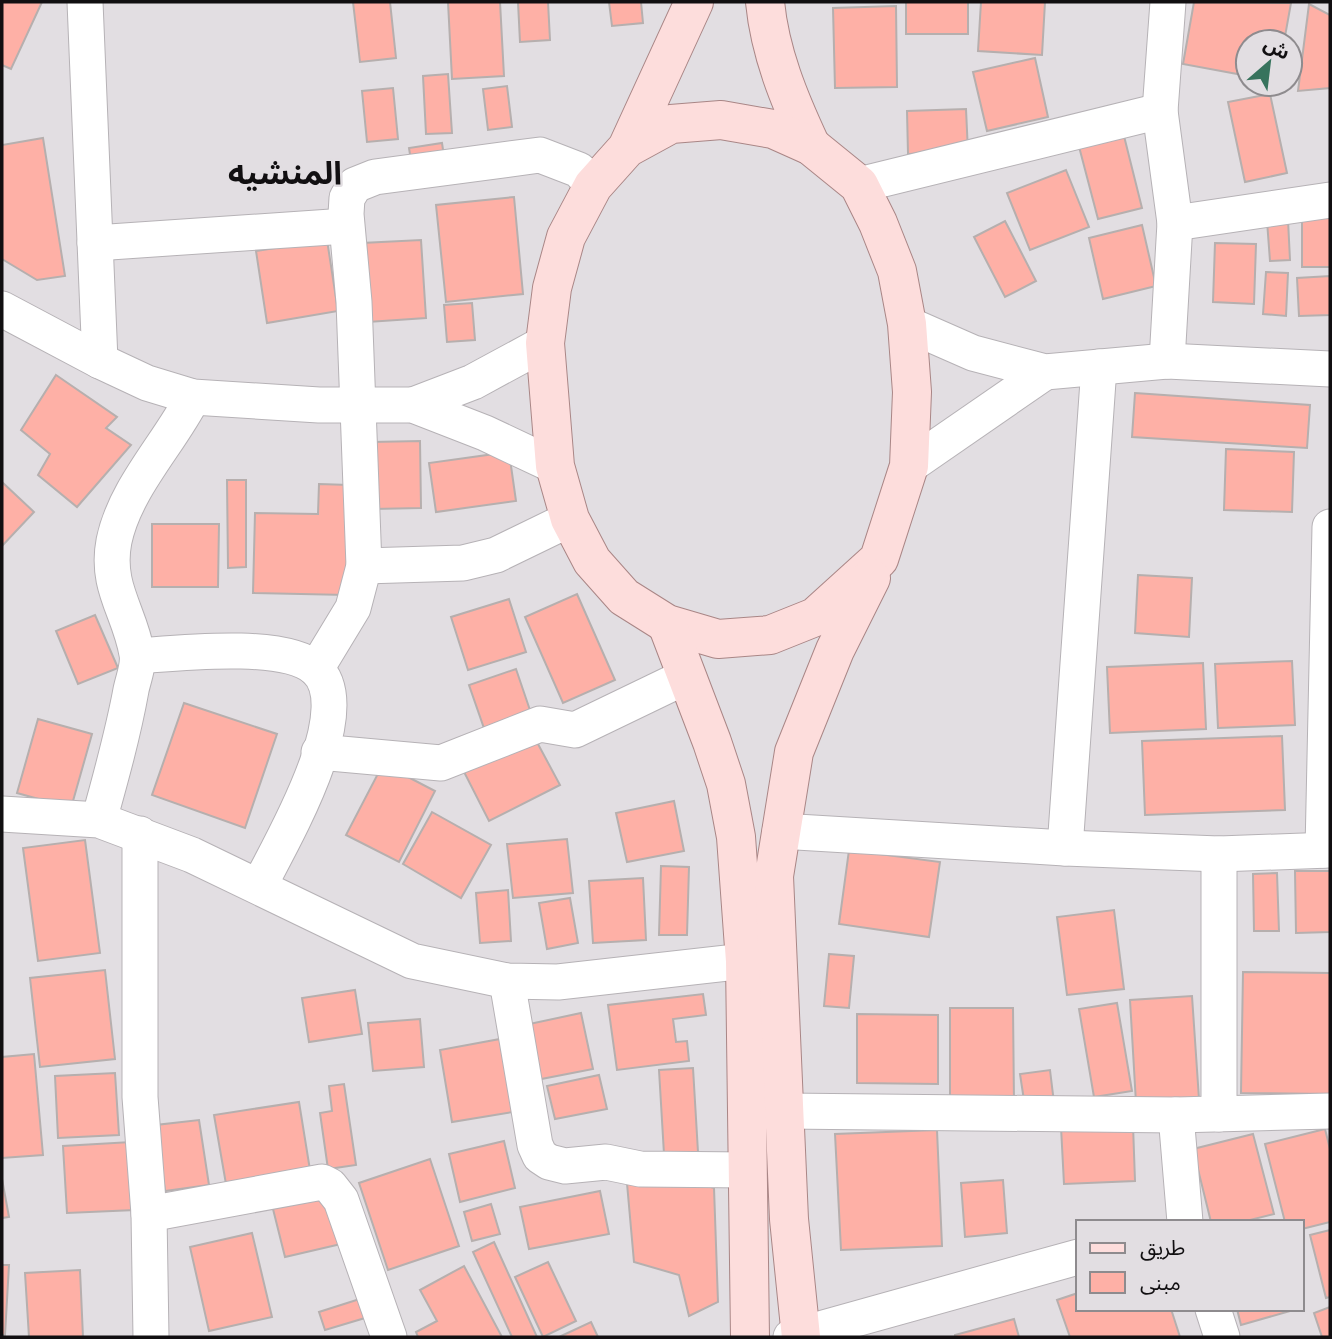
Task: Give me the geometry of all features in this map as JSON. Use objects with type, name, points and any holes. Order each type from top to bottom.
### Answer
[{"type":"main road","points":[[694,2],[627,148],[593,186],[566,237],[552,288],[545,343],[555,466],[570,519],[592,561],[624,597],[667,624],[718,639],[770,635],[814,617],[878,559]]},
{"type":"main road","points":[[765,2],[773,52],[792,107],[810,146]]},
{"type":"main road","points":[[627,148],[671,124],[721,120],[773,129],[810,146],[859,185],[897,271],[906,324],[912,392],[909,466],[878,559],[835,650],[794,752],[774,876],[789,1219],[798,1336]]},
{"type":"main road","points":[[667,624],[726,784],[736,837],[744,961],[750,1337]]},
{"type":"street","points":[[92,2],[95,243],[100,361]]},
{"type":"street","points":[[1167,361],[1175,223],[1160,111],[1168,2]]},
{"type":"street","points":[[859,185],[1160,111]]},
{"type":"street","points":[[316,669],[353,608],[364,566],[354,302],[346,226],[347,198],[355,185],[375,177],[540,155],[579,170],[593,186]]},
{"type":"street","points":[[1175,223],[1330,200]]},
{"type":"street","points":[[95,243],[346,226]]},
{"type":"street","points":[[2,309],[147,383],[192,397],[413,405],[485,433],[555,466]]},
{"type":"street","points":[[906,324],[973,353],[1045,372],[1167,361],[1330,369]]},
{"type":"street","points":[[413,405],[473,382],[545,343]]},
{"type":"street","points":[[1065,848],[1099,367]]},
{"type":"street","points":[[909,466],[1045,372]]},
{"type":"street","points":[[99,820],[116,758],[138,656],[116,596],[111,566],[115,539],[128,503],[177,428],[192,397]]},
{"type":"street","points":[[364,566],[463,563],[496,555],[570,519]]},
{"type":"street","points":[[780,831],[1219,854],[1327,850],[1330,527]]},
{"type":"street","points":[[138,656],[223,651],[267,653],[316,669],[328,688],[329,720],[319,752],[300,805],[259,886]]},
{"type":"street","points":[[319,752],[442,763],[540,724],[575,730],[687,676]]},
{"type":"street","points":[[2,814],[99,820],[140,834],[259,886],[327,922],[412,961],[507,981],[558,982],[744,961]]},
{"type":"street","points":[[140,834],[140,1097],[149,1214],[151,1337]]},
{"type":"street","points":[[1219,854],[1219,1114]]},
{"type":"street","points":[[507,981],[535,1145],[540,1156],[549,1162],[565,1166],[606,1162],[640,1169],[747,1170]]},
{"type":"street","points":[[785,1111],[1176,1115],[1330,1111]]},
{"type":"street","points":[[1176,1115],[1185,1220]]},
{"type":"street","points":[[149,1214],[322,1182],[330,1186],[341,1200],[390,1337]]},
{"type":"street","points":[[798,1336],[1076,1258]]},
{"type":"street","points":[[1214,1311],[1222,1337]]},
{"type":"building","points":[[2,2],[42,2],[11,69],[2,65]]},
{"type":"building","points":[[353,2],[390,2],[396,58],[360,62]]},
{"type":"building","points":[[448,2],[500,2],[504,76],[452,79]]},
{"type":"building","points":[[518,2],[548,2],[550,40],[520,42]]},
{"type":"building","points":[[609,2],[641,2],[643,23],[612,26]]},
{"type":"building","points":[[906,2],[968,2],[968,34],[906,34]]},
{"type":"building","points":[[981,2],[1045,2],[1042,55],[978,51]]},
{"type":"building","points":[[1194,2],[1291,3],[1287,28],[1234,28],[1234,73],[1183,64]]},
{"type":"building","points":[[1309,4],[1330,15],[1330,88],[1304,90],[1304,44]]},
{"type":"building","points":[[896,6],[897,87],[835,88],[833,8]]},
{"type":"building","points":[[1035,58],[1048,117],[987,131],[973,72]]},
{"type":"building","points":[[448,74],[452,133],[426,134],[423,76]]},
{"type":"building","points":[[507,86],[512,127],[488,130],[483,89]]},
{"type":"building","points":[[393,88],[398,139],[367,142],[362,91]]},
{"type":"building","points":[[1271,98],[1287,173],[1245,182],[1228,102]]},
{"type":"building","points":[[966,109],[968,152],[908,154],[907,111]]},
{"type":"building","points":[[1122,128],[1142,208],[1098,219],[1077,139]]},
{"type":"building","points":[[43,138],[65,276],[37,280],[2,259],[2,145]]},
{"type":"building","points":[[442,143],[445,163],[412,167],[409,148]]},
{"type":"building","points":[[1066,170],[1089,227],[1030,250],[1007,193]]},
{"type":"building","points":[[514,197],[523,294],[446,302],[436,205]]},
{"type":"building","points":[[1302,212],[1330,212],[1330,267],[1302,267]]},
{"type":"building","points":[[1288,220],[1290,260],[1270,261],[1267,221]]},
{"type":"building","points":[[1005,221],[1036,281],[1005,297],[974,237]]},
{"type":"building","points":[[1142,225],[1156,286],[1103,299],[1089,238]]},
{"type":"building","points":[[327,240],[338,311],[267,323],[256,251]]},
{"type":"building","points":[[421,240],[426,318],[368,322],[362,243]]},
{"type":"building","points":[[1215,243],[1256,244],[1254,304],[1213,302]]},
{"type":"building","points":[[1266,272],[1288,273],[1286,316],[1263,314]]},
{"type":"building","points":[[1330,276],[1330,315],[1299,316],[1297,278]]},
{"type":"building","points":[[472,303],[475,340],[447,342],[444,305]]},
{"type":"building","points":[[56,375],[117,417],[106,428],[131,445],[77,507],[38,475],[50,454],[21,430]]},
{"type":"building","points":[[1135,393],[1310,405],[1307,448],[1132,437]]},
{"type":"building","points":[[420,441],[421,508],[373,509],[372,442]]},
{"type":"building","points":[[1226,449],[1294,452],[1292,512],[1224,510]]},
{"type":"building","points":[[509,452],[516,501],[436,512],[429,463]]},
{"type":"building","points":[[227,480],[246,480],[246,567],[228,568]]},
{"type":"building","points":[[2,482],[34,512],[2,546]]},
{"type":"building","points":[[319,484],[349,485],[347,595],[253,593],[255,513],[318,514]]},
{"type":"building","points":[[152,524],[219,524],[218,587],[152,587]]},
{"type":"building","points":[[1138,575],[1192,578],[1189,637],[1135,633]]},
{"type":"building","points":[[577,594],[615,680],[563,703],[525,617]]},
{"type":"building","points":[[509,599],[526,652],[468,670],[451,617]]},
{"type":"building","points":[[95,615],[118,668],[78,684],[56,631]]},
{"type":"building","points":[[1292,661],[1295,725],[1218,728],[1215,664]]},
{"type":"building","points":[[1203,663],[1206,729],[1110,733],[1107,667]]},
{"type":"building","points":[[516,669],[533,719],[486,734],[469,685]]},
{"type":"building","points":[[184,703],[277,734],[245,828],[152,795]]},
{"type":"building","points":[[38,719],[92,734],[71,808],[17,793]]},
{"type":"building","points":[[531,731],[560,785],[489,821],[461,766]]},
{"type":"building","points":[[1282,736],[1285,810],[1145,815],[1142,741]]},
{"type":"building","points":[[383,764],[435,791],[399,862],[346,835]]},
{"type":"building","points":[[674,801],[684,851],[627,862],[616,813]]},
{"type":"building","points":[[432,812],[491,845],[461,898],[403,864]]},
{"type":"building","points":[[567,839],[573,893],[513,898],[507,844]]},
{"type":"building","points":[[85,840],[100,953],[38,961],[23,848]]},
{"type":"building","points":[[849,850],[940,862],[929,937],[839,924]]},
{"type":"building","points":[[661,866],[689,867],[687,935],[659,935]]},
{"type":"building","points":[[1295,871],[1330,871],[1330,932],[1296,933]]},
{"type":"building","points":[[1277,873],[1279,931],[1254,931],[1253,874]]},
{"type":"building","points":[[643,878],[646,940],[593,943],[589,881]]},
{"type":"building","points":[[508,890],[511,941],[480,943],[476,893]]},
{"type":"building","points":[[570,898],[578,943],[547,949],[539,903]]},
{"type":"building","points":[[1114,910],[1124,989],[1067,995],[1057,917]]},
{"type":"building","points":[[829,954],[854,956],[849,1008],[824,1006]]},
{"type":"building","points":[[105,970],[115,1059],[40,1067],[30,978]]},
{"type":"building","points":[[1243,972],[1330,973],[1330,1094],[1241,1093]]},
{"type":"building","points":[[355,990],[362,1034],[309,1042],[302,998]]},
{"type":"building","points":[[703,994],[706,1015],[673,1019],[676,1042],[687,1041],[689,1061],[617,1070],[608,1005]]},
{"type":"building","points":[[1192,996],[1199,1099],[1136,1103],[1130,1000]]},
{"type":"building","points":[[1117,1003],[1132,1091],[1094,1097],[1079,1009]]},
{"type":"building","points":[[950,1008],[1013,1008],[1014,1102],[950,1102]]},
{"type":"building","points":[[581,1013],[593,1069],[531,1081],[520,1026]]},
{"type":"building","points":[[857,1014],[938,1015],[938,1084],[857,1083]]},
{"type":"building","points":[[420,1019],[424,1067],[373,1071],[368,1023]]},
{"type":"building","points":[[500,1039],[513,1112],[452,1122],[440,1050]]},
{"type":"building","points":[[34,1054],[43,1155],[2,1158],[2,1057]]},
{"type":"building","points":[[693,1068],[698,1152],[664,1154],[659,1070]]},
{"type":"building","points":[[1050,1070],[1054,1103],[1025,1107],[1020,1074]]},
{"type":"building","points":[[115,1073],[119,1135],[58,1138],[55,1076]]},
{"type":"building","points":[[599,1075],[607,1109],[555,1119],[547,1086]]},
{"type":"building","points":[[344,1084],[356,1165],[328,1169],[320,1113],[332,1111],[329,1086]]},
{"type":"building","points":[[299,1102],[310,1170],[226,1184],[214,1115]]},
{"type":"building","points":[[199,1120],[209,1185],[165,1191],[156,1125]]},
{"type":"building","points":[[1133,1125],[1135,1181],[1064,1184],[1061,1127]]},
{"type":"building","points":[[1325,1129],[1330,1149],[1330,1222],[1304,1228],[1304,1220],[1284,1220],[1265,1144]]},
{"type":"building","points":[[937,1130],[942,1246],[841,1250],[835,1134]]},
{"type":"building","points":[[1253,1134],[1274,1214],[1250,1220],[1211,1220],[1193,1149]]},
{"type":"building","points":[[504,1141],[515,1188],[460,1202],[449,1154]]},
{"type":"building","points":[[131,1142],[135,1210],[67,1213],[63,1146]]},
{"type":"building","points":[[430,1159],[459,1246],[388,1270],[359,1183]]},
{"type":"building","points":[[626,1172],[683,1178],[714,1188],[718,1302],[689,1316],[679,1275],[634,1262]]},
{"type":"building","points":[[2,1179],[9,1217],[2,1218]]},
{"type":"building","points":[[1003,1180],[1007,1233],[965,1237],[961,1183]]},
{"type":"building","points":[[328,1188],[341,1244],[285,1257],[271,1201]]},
{"type":"building","points":[[600,1191],[609,1234],[529,1249],[520,1207]]},
{"type":"building","points":[[491,1204],[500,1234],[472,1241],[464,1212]]},
{"type":"building","points":[[1330,1230],[1330,1297],[1326,1298],[1310,1235]]},
{"type":"building","points":[[252,1233],[272,1317],[209,1331],[190,1247]]},
{"type":"building","points":[[494,1242],[537,1337],[512,1337],[473,1252]]},
{"type":"building","points":[[548,1262],[576,1321],[543,1337],[515,1277]]},
{"type":"building","points":[[2,1265],[9,1265],[5,1335],[2,1335]]},
{"type":"building","points":[[464,1266],[502,1337],[418,1337],[416,1332],[437,1321],[420,1290]]},
{"type":"building","points":[[80,1270],[83,1337],[29,1337],[25,1273]]},
{"type":"building","points":[[1076,1294],[1076,1311],[1172,1311],[1180,1337],[1070,1337],[1057,1300]]},
{"type":"building","points":[[369,1296],[375,1315],[325,1330],[319,1312]]},
{"type":"building","points":[[1330,1307],[1330,1337],[1322,1337],[1314,1313]]},
{"type":"building","points":[[1238,1311],[1290,1311],[1241,1325]]},
{"type":"building","points":[[1014,1319],[1019,1337],[955,1337],[955,1335]]},
{"type":"building","points":[[591,1322],[598,1337],[559,1337]]},
{"type":"district","name":"المنشيه","points":[[285,173]]}]
